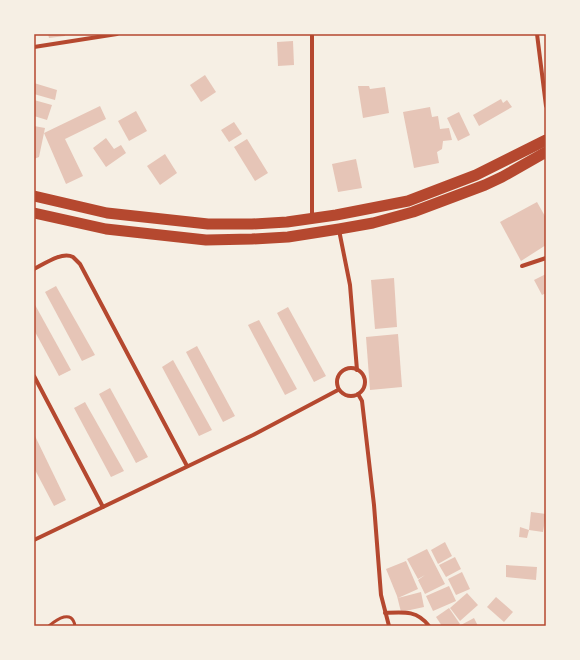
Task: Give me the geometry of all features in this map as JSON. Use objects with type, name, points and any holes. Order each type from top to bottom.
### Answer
[{"type":"highway","points":[[34,196],[107,213],[208,224],[286,222],[369,209],[408,201],[476,175],[546,140]]},
{"type":"highway","points":[[34,213],[106,229],[206,240],[252,239],[288,236],[373,223],[413,212],[478,188],[502,177],[546,152]]},
{"type":"highway","points":[[497,165],[502,177]]},
{"type":"street","points":[[81,34],[82,40]]},
{"type":"street","points":[[34,47],[117,34]]},
{"type":"street","points":[[312,34],[312,218]]},
{"type":"street","points":[[536,34],[546,106]]},
{"type":"street","points":[[339,229],[350,285],[357,370]]},
{"type":"street","points":[[34,269],[56,257],[66,255],[73,257],[80,264],[187,466]]},
{"type":"street","points":[[522,266],[546,258]]},
{"type":"street","points":[[352,368],[357,370],[364,377],[364,387],[358,394],[349,396],[344,395],[338,390],[336,383],[337,378],[343,370],[352,368]]},
{"type":"street","points":[[34,376],[103,507]]},
{"type":"street","points":[[34,540],[253,435],[338,390]]},
{"type":"street","points":[[358,394],[362,401],[374,505],[381,594],[389,626]]},
{"type":"street","points":[[385,613],[406,612],[415,614],[424,620],[429,626]]},
{"type":"lane","points":[[49,626],[59,618],[66,617],[72,619],[75,626]]},
{"type":"building","points":[[48,34],[65,34],[65,36],[49,38]]},
{"type":"building","points":[[293,41],[294,65],[278,66],[277,42]]},
{"type":"building","points":[[205,75],[216,92],[201,102],[190,85]]},
{"type":"building","points":[[34,83],[57,90],[55,100],[34,94]]},
{"type":"building","points":[[358,86],[369,86],[370,89],[385,87],[389,113],[363,118]]},
{"type":"building","points":[[501,99],[503,103],[507,100],[512,107],[479,126],[473,115]]},
{"type":"building","points":[[34,100],[52,105],[47,120],[34,116]]},
{"type":"building","points":[[100,106],[106,119],[65,139],[83,176],[66,184],[44,133]]},
{"type":"building","points":[[430,107],[432,117],[438,116],[440,129],[449,128],[452,140],[443,141],[442,149],[437,152],[439,163],[414,168],[403,112]]},
{"type":"building","points":[[136,111],[147,131],[129,141],[118,121]]},
{"type":"building","points":[[459,112],[470,135],[458,141],[447,118]]},
{"type":"building","points":[[234,122],[242,134],[229,142],[221,130]]},
{"type":"building","points":[[34,126],[45,128],[39,157],[34,159]]},
{"type":"building","points":[[106,138],[114,149],[121,145],[126,153],[106,167],[93,148]]},
{"type":"building","points":[[247,139],[268,173],[255,181],[234,147]]},
{"type":"building","points":[[165,154],[177,173],[160,185],[147,166]]},
{"type":"building","points":[[356,159],[362,188],[338,192],[332,164]]},
{"type":"building","points":[[537,202],[546,218],[546,245],[521,261],[500,222]]},
{"type":"building","points":[[546,274],[546,293],[542,295],[534,280]]},
{"type":"building","points":[[394,278],[397,327],[375,329],[371,280]]},
{"type":"building","points":[[56,286],[95,355],[82,361],[45,292]]},
{"type":"building","points":[[34,303],[71,370],[59,376],[34,330]]},
{"type":"building","points":[[288,307],[326,376],[314,382],[277,313]]},
{"type":"building","points":[[259,320],[297,389],[285,395],[248,325]]},
{"type":"building","points":[[398,334],[402,387],[370,390],[366,337]]},
{"type":"building","points":[[197,346],[235,416],[223,422],[186,352]]},
{"type":"building","points":[[173,360],[212,430],[199,436],[162,367]]},
{"type":"building","points":[[110,388],[148,457],[136,463],[99,394]]},
{"type":"building","points":[[85,402],[124,471],[111,477],[74,408]]},
{"type":"building","points":[[34,434],[66,500],[54,506],[34,468]]},
{"type":"building","points":[[531,512],[546,514],[543,532],[529,530]]},
{"type":"building","points":[[520,527],[529,530],[527,538],[519,537]]},
{"type":"building","points":[[445,542],[452,556],[438,564],[431,550]]},
{"type":"building","points":[[427,549],[445,584],[425,594],[418,580],[425,575],[418,579],[407,559]]},
{"type":"building","points":[[455,557],[461,569],[446,577],[439,565]]},
{"type":"building","points":[[406,561],[418,589],[398,598],[421,592],[424,607],[401,612],[397,596],[386,569]]},
{"type":"building","points":[[506,565],[537,567],[536,580],[506,577]]},
{"type":"building","points":[[462,572],[470,589],[456,595],[448,579]]},
{"type":"building","points":[[449,586],[456,601],[433,611],[426,596]]},
{"type":"building","points":[[467,593],[478,605],[460,621],[450,608]]},
{"type":"building","points":[[496,597],[513,612],[504,622],[487,607]]},
{"type":"building","points":[[449,608],[460,624],[457,626],[442,626],[436,617]]},
{"type":"building","points":[[474,618],[478,626],[461,625]]}]
